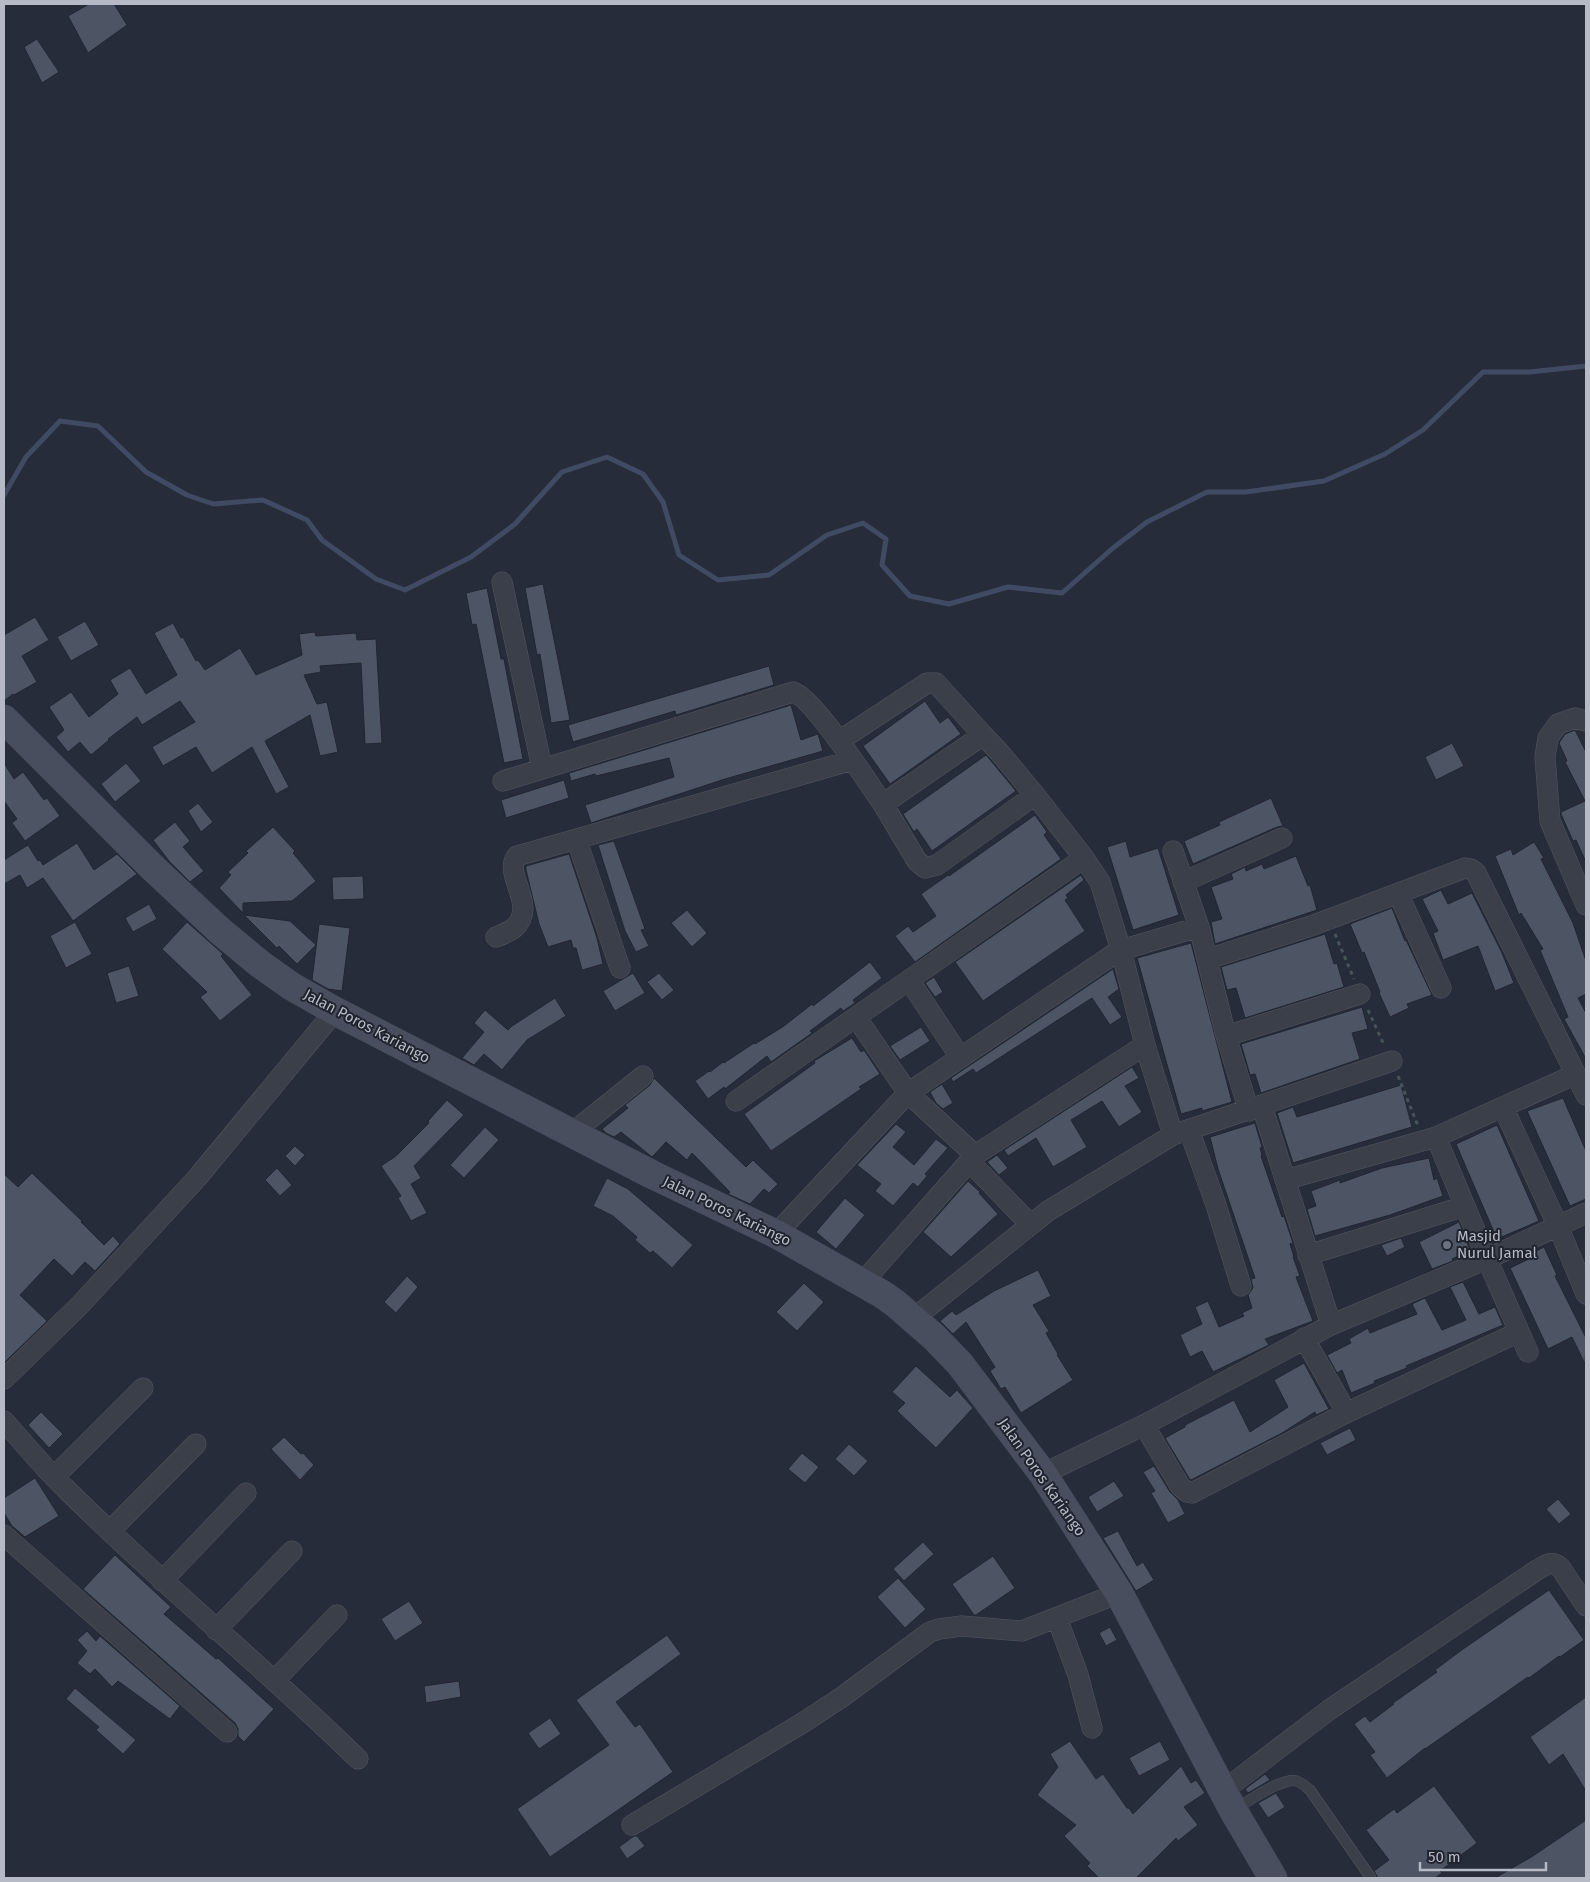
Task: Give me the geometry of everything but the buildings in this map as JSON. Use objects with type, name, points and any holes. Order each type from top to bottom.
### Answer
[{"type":"main road","name":"Jalan Poros Kariango","points":[[4,719],[154,869],[219,930],[260,964],[291,986],[335,1011],[653,1175],[776,1234],[896,1304],[934,1337],[960,1364],[1043,1474],[1119,1593],[1228,1800],[1273,1878]]},
{"type":"street","points":[[502,582],[542,768]]},
{"type":"street","points":[[839,741],[927,683],[936,683],[1000,752],[1092,868],[1104,892],[1145,1045],[1181,1133],[1215,1202],[1241,1286]]},
{"type":"street","points":[[503,781],[789,692],[796,693],[806,699],[839,741],[883,804],[917,861],[924,868],[937,865],[1035,795]]},
{"type":"street","points":[[1586,721],[1575,718],[1558,724],[1548,738],[1545,757],[1550,821],[1586,905]]},
{"type":"street","points":[[883,804],[983,735]]},
{"type":"street","points":[[496,937],[513,929],[522,913],[523,906],[513,863],[515,858],[853,760]]},
{"type":"street","points":[[1183,882],[1282,838]]},
{"type":"street","points":[[577,840],[620,968]]},
{"type":"street","points":[[1174,851],[1208,959],[1226,1036],[1285,1180],[1331,1325]]},
{"type":"street","points":[[736,1101],[1084,858]]},
{"type":"street","points":[[1208,959],[1329,919],[1465,868],[1471,869],[1476,873],[1586,1095]]},
{"type":"street","points":[[1398,893],[1441,988]]},
{"type":"street","points":[[776,1234],[908,1093],[1069,982],[1121,950],[1199,927]]},
{"type":"street","points":[[909,980],[960,1058]]},
{"type":"street","points":[[1226,1036],[1360,994]]},
{"type":"street","points":[[4,1379],[85,1299],[197,1178],[335,1011]]},
{"type":"street","points":[[856,1017],[908,1093],[972,1158],[1030,1224]]},
{"type":"street","points":[[862,1283],[972,1158],[1145,1045]]},
{"type":"street","points":[[913,1319],[1048,1211],[1181,1133],[1392,1061]]},
{"type":"street","points":[[1285,1180],[1430,1138],[1576,1074]]},
{"type":"street","points":[[572,1133],[643,1076]]},
{"type":"street","points":[[1503,1107],[1558,1226],[1586,1294]]},
{"type":"street","points":[[1430,1138],[1465,1206],[1528,1352]]},
{"type":"street","points":[[1308,1255],[1465,1206]]},
{"type":"street","points":[[1043,1474],[1144,1424],[1331,1325],[1487,1259],[1586,1213]]},
{"type":"street","points":[[1144,1424],[1180,1486],[1187,1492],[1192,1493],[1346,1413],[1519,1332]]},
{"type":"street","points":[[1304,1338],[1340,1401]]},
{"type":"street","points":[[54,1476],[144,1388]]},
{"type":"street","points":[[4,1420],[54,1476],[110,1531],[358,1759]]},
{"type":"street","points":[[110,1531],[196,1444]]},
{"type":"street","points":[[162,1580],[246,1494]]},
{"type":"street","points":[[4,1535],[227,1732]]},
{"type":"street","points":[[216,1630],[292,1551]]},
{"type":"street","points":[[1228,1800],[1329,1710],[1537,1570],[1550,1563],[1556,1564],[1564,1572],[1586,1606]]},
{"type":"street","points":[[632,1824],[804,1722],[842,1697],[930,1632],[962,1626],[1022,1631],[1119,1593]]},
{"type":"street","points":[[274,1681],[337,1615]]},
{"type":"street","points":[[1057,1618],[1078,1675],[1092,1728]]},
{"type":"lane","points":[[1228,1800],[1280,1783],[1296,1780],[1310,1790],[1371,1878]]},
{"type":"path","points":[[1329,919],[1360,994],[1430,1138]]},
{"type":"waterway","points":[[4,495],[26,457],[60,421],[98,426],[146,472],[187,495],[213,504],[263,500],[307,520],[322,540],[376,579],[405,590],[471,557],[515,524],[562,472],[607,457],[643,474],[663,502],[679,555],[718,580],[769,575],[827,535],[863,523],[886,539],[882,565],[910,596],[949,604],[1008,587],[1062,593],[1113,548],[1147,522],[1207,492],[1246,492],[1324,481],[1385,454],[1423,430],[1483,372],[1530,372],[1586,366]]},
{"type":"place","name":"Masjid Nurul Jamal","points":[[1447,1245]]}]
